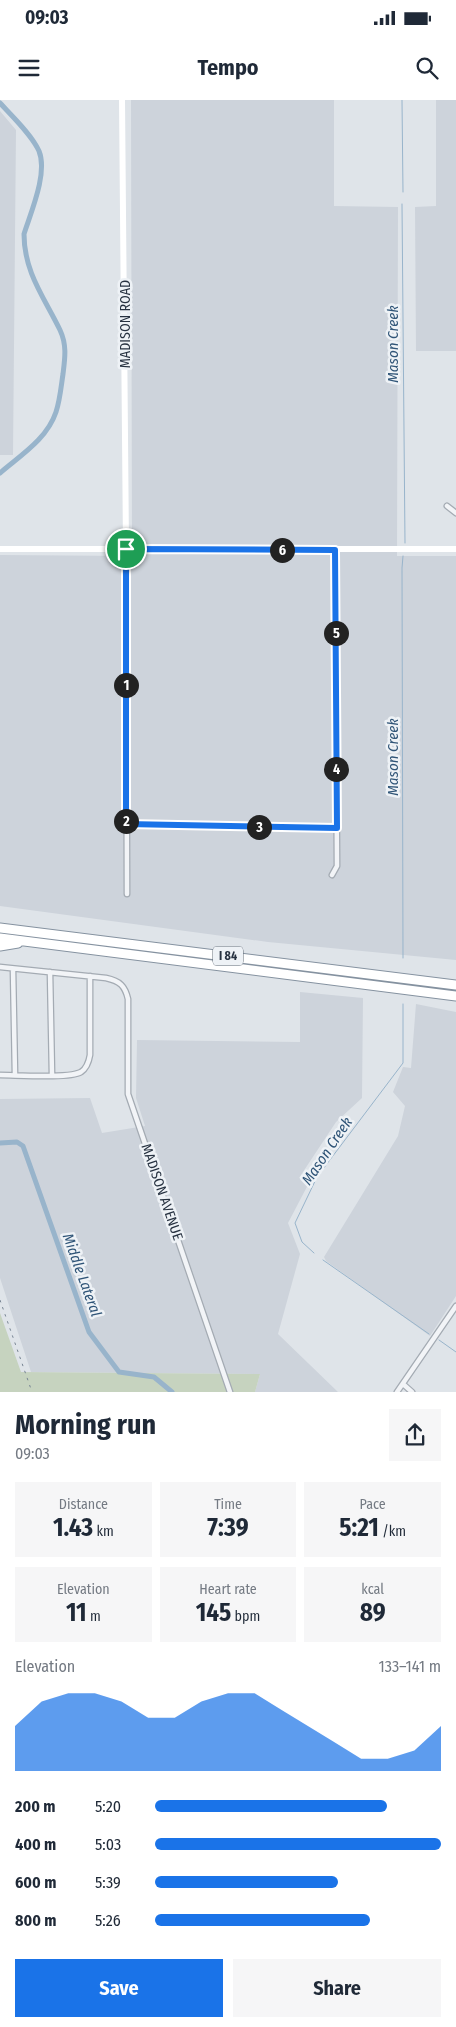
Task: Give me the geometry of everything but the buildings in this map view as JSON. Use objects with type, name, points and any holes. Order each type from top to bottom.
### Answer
[{"type":"highway","name":"I 84","points":[[0,928],[456,985]]},
{"type":"highway","name":"I 84","points":[[0,938],[456,998]]},
{"type":"highway","points":[[0,946],[28,941]]},
{"type":"main road","name":"MADISON ROAD","points":[[122,100],[126,549]]},
{"type":"main road","points":[[0,549],[456,549]]},
{"type":"street","points":[[447,506],[456,513]]},
{"type":"street","points":[[126,549],[127,894]]},
{"type":"street","points":[[332,875],[336,866],[337,828],[335,550]]},
{"type":"street","points":[[126,824],[337,828]]},
{"type":"street","points":[[0,968],[90,976],[90,1055],[87,1066],[81,1072],[52,1075],[0,1075]]},
{"type":"street","points":[[13,969],[15,1075]]},
{"type":"street","points":[[50,972],[52,1075]]},
{"type":"street","name":"MADISON AVENUE","points":[[90,976],[116,980],[125,988],[128,999],[128,1094],[230,1392]]},
{"type":"street","points":[[398,1392],[456,1306]]},
{"type":"street","points":[[403,1383],[412,1392]]},
{"type":"shaded area","points":[[131,100],[334,100],[334,206],[398,207],[397,556],[456,556],[456,960],[268,942],[0,906],[0,555],[132,556]]},
{"type":"shaded area","points":[[436,100],[456,100],[456,351],[416,351],[415,207],[436,206]]},
{"type":"shaded area","points":[[0,111],[16,130],[13,455],[0,455]]},
{"type":"shaded area","points":[[300,992],[363,998],[362,1098],[336,1122],[299,1178],[311,1179],[288,1223],[300,1254],[278,1334],[338,1392],[255,1392],[260,1374],[31,1372],[0,1278],[0,1099],[90,1098],[102,1133],[145,1126],[136,1098],[137,1040],[300,1042]]},
{"type":"shaded area","points":[[416,1004],[456,1012],[456,1296],[430,1336],[326,1261],[324,1257],[398,1136],[405,1106],[393,1092],[403,1067],[411,1068]]},
{"type":"green space","points":[[0,1313],[21,1372],[260,1374],[255,1392],[0,1392]]},
{"type":"waterway","name":"Mason Creek","points":[[402,100],[403,192]]},
{"type":"waterway","points":[[0,103],[27,132],[39,151],[41,160],[40,181],[24,234],[25,248],[27,260],[36,284],[60,330],[65,352],[59,398],[52,422],[33,446],[0,473]]},
{"type":"waterway","name":"Mason Creek","points":[[402,204],[405,543]]},
{"type":"waterway","name":"Mason Creek","points":[[403,556],[403,958]]},
{"type":"waterway","name":"Mason Creek","points":[[314,1253],[302,1242],[295,1223],[317,1177],[403,1063],[403,1004]]},
{"type":"waterway","name":"Middle Lateral","points":[[0,1143],[17,1142],[23,1146],[89,1332],[119,1372],[154,1377],[172,1392]]},
{"type":"waterway","name":"Mason Creek","points":[[323,1260],[429,1334]]},
{"type":"waterway","name":"Mason Creek","points":[[439,1340],[456,1352]]},
{"type":"railway","points":[[0,1300],[32,1392]]},
{"type":"route","points":[[126,549],[335,550],[337,828],[126,824],[126,549]]}]
